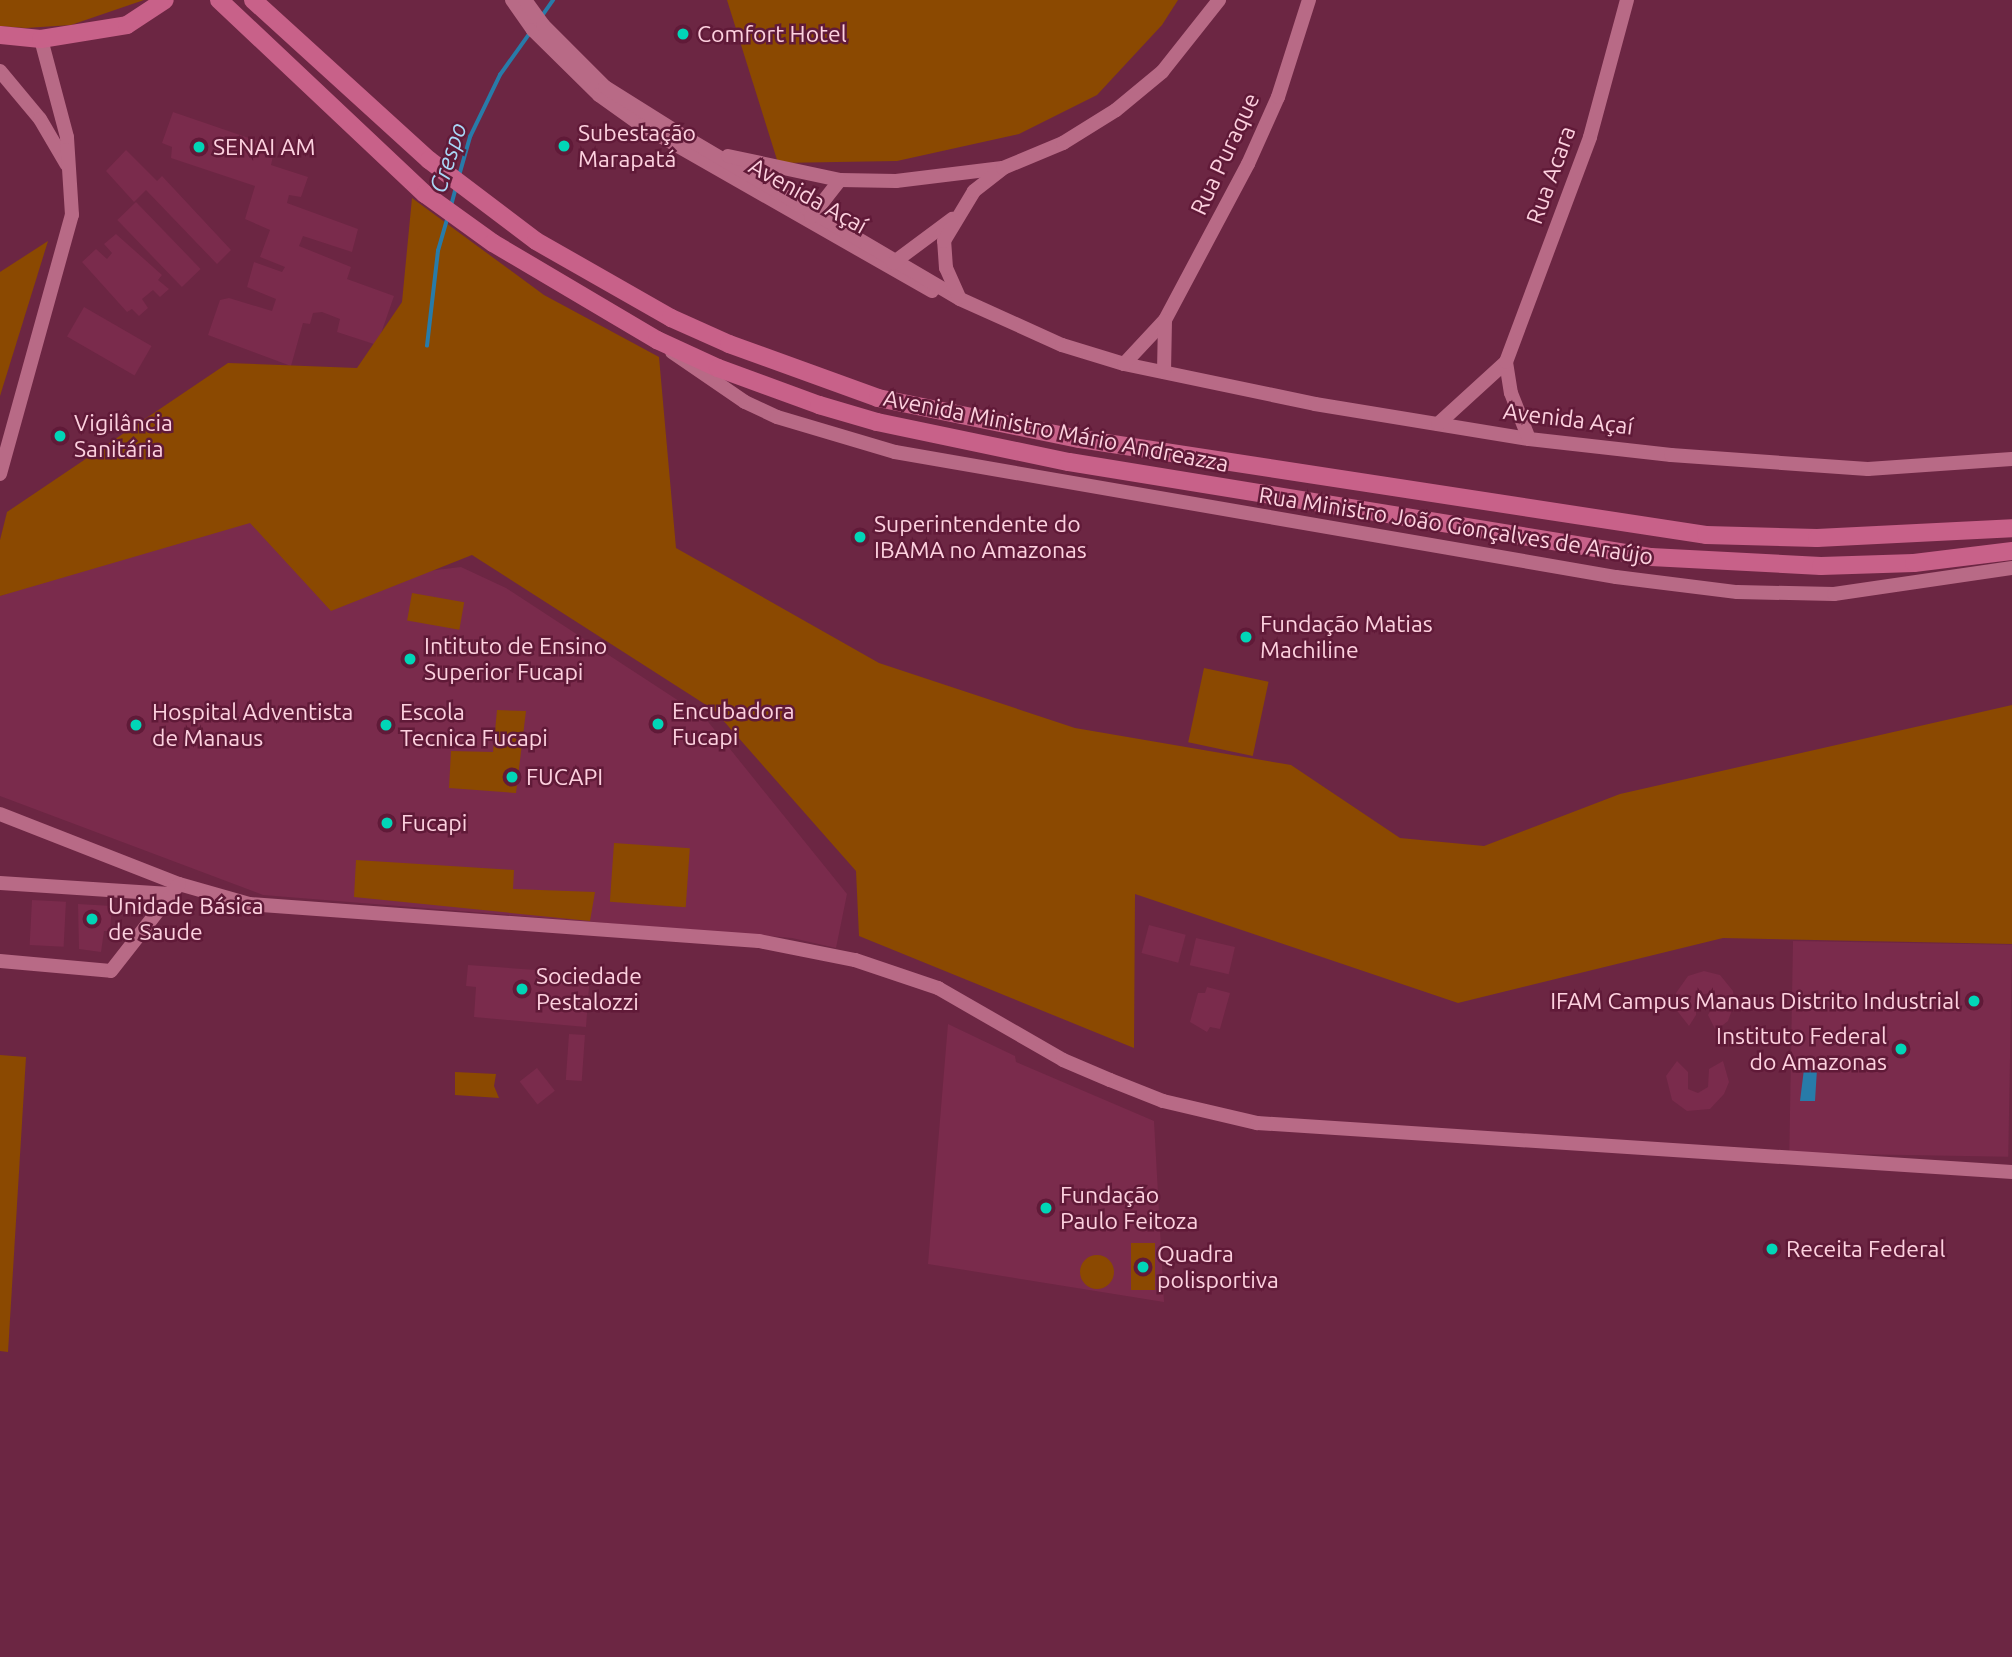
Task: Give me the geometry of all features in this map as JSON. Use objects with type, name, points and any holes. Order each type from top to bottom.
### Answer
[{"type":"main road","points":[[0,35],[41,39],[127,25],[165,0]]},
{"type":"main road","name":"Avenida Ministro Mário Andreazza","points":[[219,0],[425,194],[560,286],[657,340],[718,368],[889,425],[1069,462],[1591,550],[1746,564],[1942,569],[2012,551]]},
{"type":"main road","name":"Avenida Ministro Mário Andreazza","points":[[253,0],[474,196],[536,241],[619,290],[729,344],[877,398],[933,411],[1170,454],[1706,535],[1817,538],[1971,533],[2012,528]]},
{"type":"main road","points":[[1476,530],[1480,499]]},
{"type":"main road","points":[[1942,569],[1945,547],[1971,533]]},
{"type":"street","name":"Avenida Açaí","points":[[512,0],[533,30],[599,94],[692,158],[807,223],[893,262],[1059,353],[1096,364],[1124,364]]},
{"type":"street","name":"Avenida Açaí","points":[[525,0],[543,25],[605,87],[709,151],[815,209],[893,262],[960,299],[1062,345],[1124,364],[1438,425],[1529,439],[1766,464],[1868,469],[2012,459]]},
{"type":"street","points":[[709,151],[840,180],[896,181],[1003,168],[1063,143],[1116,110],[1161,72],[1219,0]]},
{"type":"street","name":"Rua Puraque","points":[[1124,364],[1166,320],[1248,164],[1278,97],[1309,0]]},
{"type":"street","name":"Rua Acara","points":[[1438,425],[1506,362],[1590,137],[1628,0]]},
{"type":"street","points":[[0,474],[68,241],[73,176],[58,94],[41,39]]},
{"type":"street","points":[[0,71],[40,119],[73,176]]},
{"type":"street","points":[[960,299],[946,268],[944,242],[955,217],[974,191],[1003,168]]},
{"type":"street","points":[[807,223],[815,209],[840,180]]},
{"type":"street","points":[[893,262],[955,217]]},
{"type":"street","name":"Rua Puraque","points":[[1164,372],[1166,320]]},
{"type":"street","name":"Rua Ministro João Gonçalves de Araújo","points":[[657,340],[745,402],[788,421],[895,452],[1007,475],[1616,577],[1737,592],[1834,594],[1942,569]]},
{"type":"street","points":[[1506,362],[1511,393],[1529,439]]},
{"type":"street","name":"Avenida Ministro Mário Andreazza","points":[[1942,569],[2012,568]]},
{"type":"street","points":[[0,814],[174,889]]},
{"type":"street","points":[[0,883],[174,889],[249,904],[759,941],[855,960],[938,988],[1052,1054],[1110,1080],[1163,1101],[1257,1123],[2012,1172]]},
{"type":"street","points":[[0,961],[104,973],[124,959],[174,889]]},
{"type":"shaded area","points":[[0,0],[144,0],[71,25],[26,28],[0,26]]},
{"type":"shaded area","points":[[727,0],[1178,0],[1162,25],[1097,95],[1019,134],[897,161],[778,163]]},
{"type":"shaded area","points":[[173,112],[275,147],[271,165],[308,177],[301,197],[289,195],[287,203],[358,229],[352,252],[303,236],[299,246],[351,267],[347,279],[394,296],[377,345],[337,332],[340,319],[322,312],[313,313],[310,324],[303,323],[291,366],[208,335],[220,300],[229,298],[272,311],[276,299],[247,287],[254,262],[282,272],[285,267],[260,257],[270,230],[245,219],[255,186],[171,158],[172,147],[162,143]]},
{"type":"shaded area","points":[[126,150],[157,181],[162,176],[231,250],[217,264],[146,190],[134,202],[106,171]]},
{"type":"shaded area","points":[[412,198],[544,295],[659,357],[676,548],[879,663],[1075,728],[1291,765],[1400,838],[1484,846],[1620,794],[2012,705],[2012,944],[1723,938],[1458,1003],[1135,894],[1134,1048],[859,936],[856,871],[714,710],[472,555],[331,611],[250,523],[0,596],[0,540],[7,512],[228,363],[357,368],[402,302]]},
{"type":"shaded area","points":[[136,202],[201,269],[182,287],[117,220]]},
{"type":"shaded area","points":[[116,234],[162,275],[158,280],[169,289],[160,297],[153,290],[142,299],[148,308],[139,316],[132,309],[127,312],[82,262],[96,249],[107,259],[112,253],[104,244]]},
{"type":"shaded area","points":[[48,241],[0,396],[0,272]]},
{"type":"shaded area","points":[[84,307],[152,346],[135,375],[67,336]]},
{"type":"shaded area","points":[[365,474],[411,573],[461,567],[506,588],[705,718],[847,894],[836,948],[792,938],[263,895],[0,796],[0,596]]},
{"type":"shaded area","points":[[412,593],[464,602],[459,630],[407,621]]},
{"type":"shaded area","points":[[1204,668],[1269,682],[1253,756],[1188,742]]},
{"type":"shaded area","points":[[497,710],[526,711],[516,793],[449,788],[451,751],[493,752]]},
{"type":"shaded area","points":[[614,843],[690,848],[686,907],[610,902]]},
{"type":"shaded area","points":[[356,860],[514,870],[513,889],[595,892],[590,921],[354,897]]},
{"type":"shaded area","points":[[32,900],[66,902],[64,947],[30,945]]},
{"type":"shaded area","points":[[78,904],[112,906],[110,931],[104,931],[101,952],[79,949]]},
{"type":"shaded area","points":[[1149,925],[1186,935],[1178,963],[1141,953]]},
{"type":"shaded area","points":[[1196,938],[1235,947],[1229,974],[1190,965]]},
{"type":"shaded area","name":"Instituto Federal do Amazonas","points":[[1793,941],[2012,945],[2008,1157],[1789,1153]]},
{"type":"shaded area","points":[[468,965],[590,974],[586,1027],[474,1017],[476,987],[466,986]]},
{"type":"shaded area","points":[[1704,971],[1720,975],[1733,991],[1735,1002],[1728,1021],[1715,1029],[1708,1015],[1715,1003],[1710,993],[1696,996],[1696,1015],[1689,1026],[1675,1008],[1676,993],[1688,976]]},
{"type":"shaded area","points":[[1207,987],[1230,993],[1220,1029],[1210,1027],[1207,1032],[1190,1022],[1198,993],[1205,993]]},
{"type":"shaded area","name":"Fundação Paulo Feitoza","points":[[948,1024],[1015,1056],[1016,1062],[1154,1121],[1164,1302],[928,1264]]},
{"type":"shaded area","points":[[569,1034],[585,1035],[582,1081],[566,1080]]},
{"type":"shaded area","points":[[0,1055],[26,1057],[8,1352],[0,1351]]},
{"type":"shaded area","points":[[1677,1061],[1688,1072],[1688,1089],[1698,1093],[1708,1087],[1709,1069],[1723,1061],[1729,1082],[1724,1094],[1710,1109],[1687,1111],[1672,1100],[1666,1076]]},
{"type":"shaded area","points":[[537,1068],[555,1091],[538,1104],[520,1082]]},
{"type":"shaded area","points":[[455,1072],[496,1074],[494,1086],[499,1098],[455,1095]]},
{"type":"shaded area","name":"Quadra polisportiva","points":[[1131,1243],[1155,1243],[1155,1290],[1131,1290]]},
{"type":"shaded area","points":[[1097,1255],[1109,1260],[1114,1272],[1109,1284],[1097,1289],[1085,1284],[1080,1272],[1085,1260]]},
{"type":"water","points":[[1804,1069],[1817,1069],[1815,1101],[1800,1101]]},
{"type":"waterway","name":"Crespo","points":[[542,16],[553,0]]},
{"type":"waterway","name":"Crespo","points":[[459,176],[470,137],[500,75],[530,33]]},
{"type":"waterway","name":"Crespo","points":[[451,206],[456,187]]},
{"type":"waterway","name":"Crespo","points":[[427,346],[438,251],[448,217]]},
{"type":"place","name":"Comfort Hotel","points":[[683,34]]},
{"type":"place","name":"Subestação Marapatá","points":[[564,146]]},
{"type":"place","name":"SENAI AM","points":[[199,147]]},
{"type":"place","name":"Vigilância Sanitária","points":[[60,436]]},
{"type":"place","name":"Superintendente do IBAMA no Amazonas","points":[[860,537]]},
{"type":"place","name":"Fundação Matias Machiline","points":[[1246,637]]},
{"type":"place","name":"Intituto de Ensino Superior Fucapi","points":[[410,659]]},
{"type":"place","name":"Encubadora Fucapi","points":[[658,724]]},
{"type":"place","name":"Hospital Adventista de Manaus","points":[[136,725]]},
{"type":"place","name":"Escola Tecnica Fucapi","points":[[386,725]]},
{"type":"place","name":"FUCAPI","points":[[512,777]]},
{"type":"place","name":"Fucapi","points":[[387,823]]},
{"type":"place","name":"Unidade Básica de Saude","points":[[92,919]]},
{"type":"place","name":"Sociedade Pestalozzi","points":[[522,989]]},
{"type":"place","name":"IFAM Campus Manaus Distrito Industrial","points":[[1974,1001]]},
{"type":"place","name":"Instituto Federal do Amazonas","points":[[1901,1049]]},
{"type":"place","name":"Fundação Paulo Feitoza","points":[[1046,1208]]},
{"type":"place","name":"Receita Federal","points":[[1772,1249]]},
{"type":"place","name":"Quadra polisportiva","points":[[1143,1267]]}]
